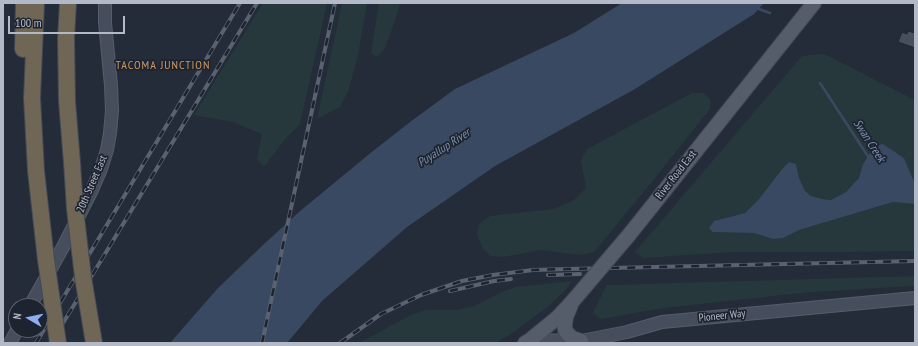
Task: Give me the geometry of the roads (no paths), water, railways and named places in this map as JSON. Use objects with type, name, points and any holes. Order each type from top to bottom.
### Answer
[{"type":"highway","points":[[24,3],[22,75],[32,98]]},
{"type":"highway","points":[[36,3],[32,98],[36,171],[46,260],[58,343]]},
{"type":"highway","points":[[68,3],[66,38],[67,101],[75,209],[94,343]]},
{"type":"main road","name":"20th Street East","points":[[34,298],[63,247],[92,190],[107,150],[112,111],[105,3]]},
{"type":"main road","name":"River Road East","points":[[528,341],[557,318],[629,235],[814,3]]},
{"type":"main road","name":"Pioneer Way","points":[[528,341],[577,342],[627,332],[662,322],[915,298]]},
{"type":"main road","points":[[572,302],[566,317],[565,330],[577,342]]},
{"type":"water","name":"Puyallup River","points":[[622,3],[764,3],[754,14],[635,89],[495,166],[407,227],[322,301],[287,343],[170,343],[218,288],[263,245],[299,212],[410,122],[455,89],[574,33]]},
{"type":"water","points":[[883,144],[904,158],[915,184],[915,204],[893,202],[799,230],[783,238],[773,239],[754,233],[713,232],[709,228],[714,221],[745,213],[759,199],[789,162],[796,164],[799,178],[805,191],[811,196],[831,200],[846,192],[859,178],[863,164],[874,146]]},
{"type":"waterway","name":"Swan Creek","points":[[756,8],[770,13]]},
{"type":"waterway","name":"Swan Creek","points":[[820,83],[869,158]]},
{"type":"railway","points":[[36,343],[240,3]]},
{"type":"railway","points":[[51,343],[257,3]]},
{"type":"railway","points":[[262,343],[335,3]]},
{"type":"railway","points":[[340,343],[381,314],[421,295],[462,281],[493,275],[533,270],[915,261]]},
{"type":"railway","points":[[548,275],[580,274]]},
{"type":"railway","points":[[450,291],[494,281],[511,279]]},
{"type":"district","name":"TACOMA JUNCTION","points":[[163,66]]}]
